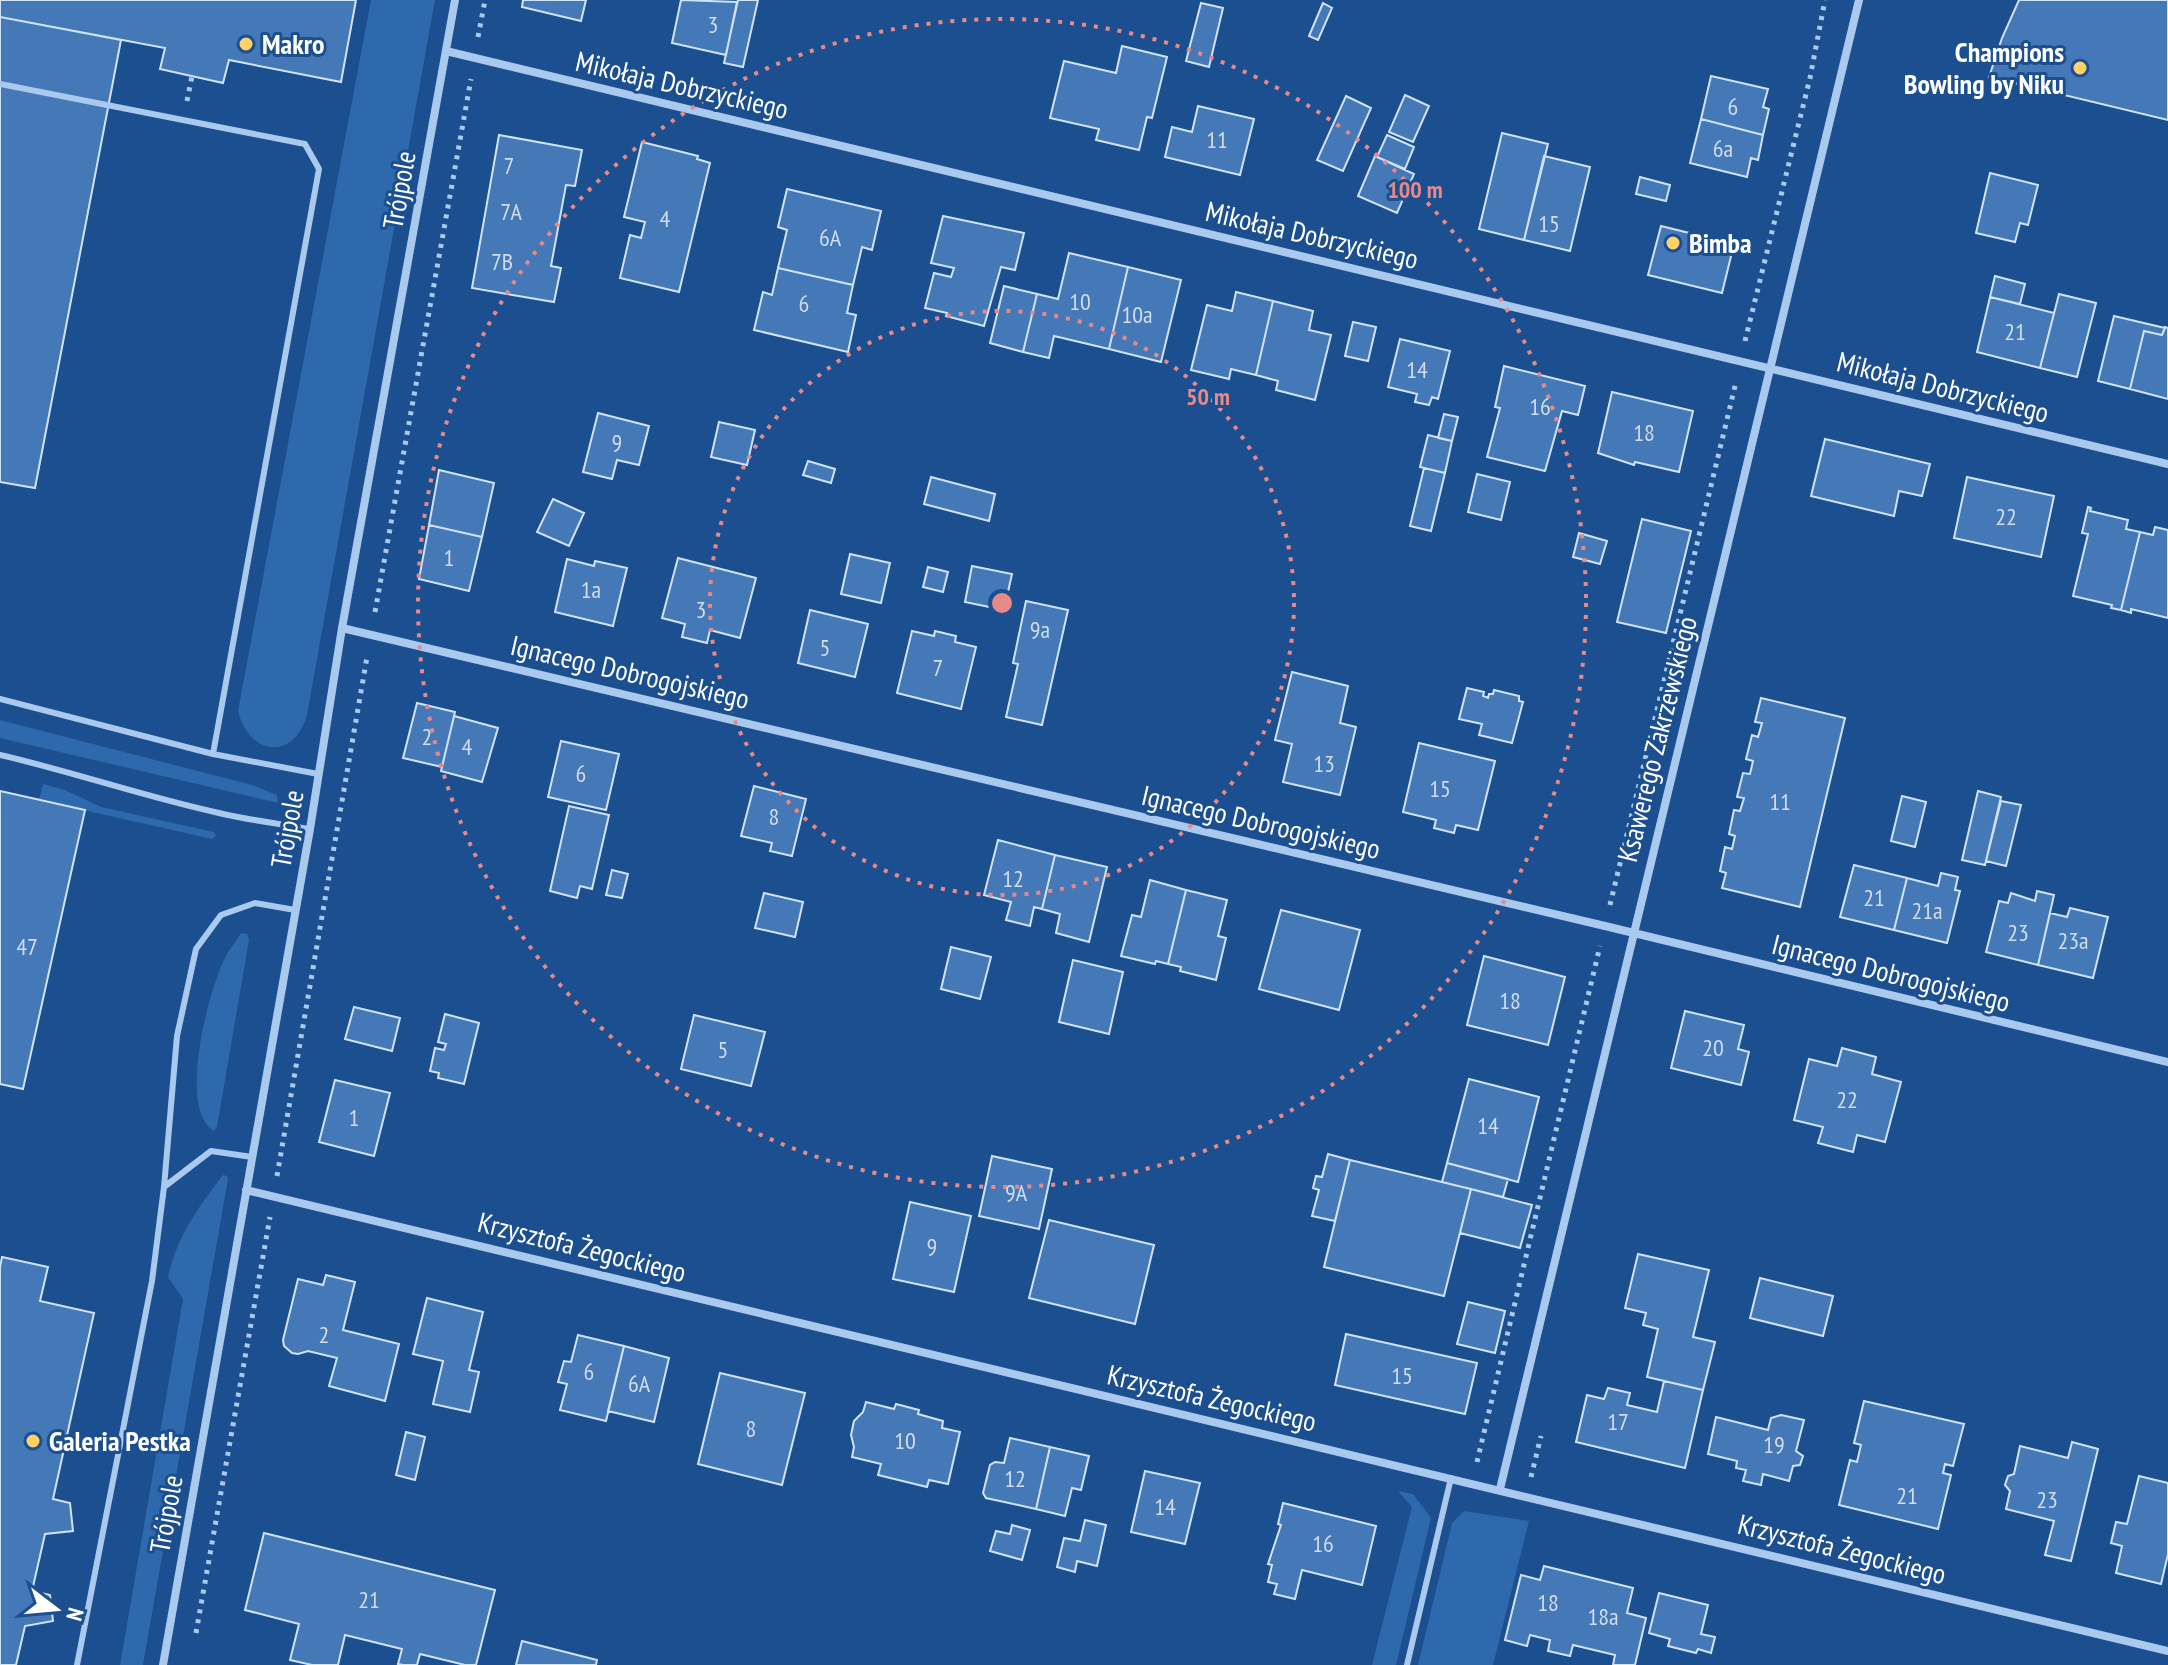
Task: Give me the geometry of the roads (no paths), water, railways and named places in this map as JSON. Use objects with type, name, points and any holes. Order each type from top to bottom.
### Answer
[{"type":"street","name":"Trójpole","points":[[163,1665],[310,829],[342,628],[455,0]]},
{"type":"street","name":"Ksawerego Zakrzewskiego","points":[[1500,1489],[1859,0]]},
{"type":"street","name":"Mikołaja Dobrzyckiego","points":[[446,51],[2168,464]]},
{"type":"street","name":"Ignacego Dobrogojskiego","points":[[342,628],[2168,1062]]},
{"type":"street","name":"Krzysztofa Żegockiego","points":[[246,1190],[2168,1651]]},
{"type":"lane","points":[[0,84],[305,144],[319,169],[213,754]]},
{"type":"lane","points":[[0,699],[213,754],[318,774]]},
{"type":"lane","points":[[0,755],[220,813],[310,829]]},
{"type":"lane","points":[[77,1665],[152,1281],[177,1036],[196,949],[221,915],[255,903],[295,910]]},
{"type":"lane","points":[[164,1187],[211,1151],[252,1157]]},
{"type":"lane","points":[[1407,1665],[1451,1478]]},
{"type":"place","name":"Makro","points":[[246,44]]},
{"type":"place","name":"Champions Bowling by Niku","points":[[2080,68]]},
{"type":"place","name":"Bimba","points":[[1673,243]]},
{"type":"place","name":"Galeria Pestka","points":[[33,1441]]}]
